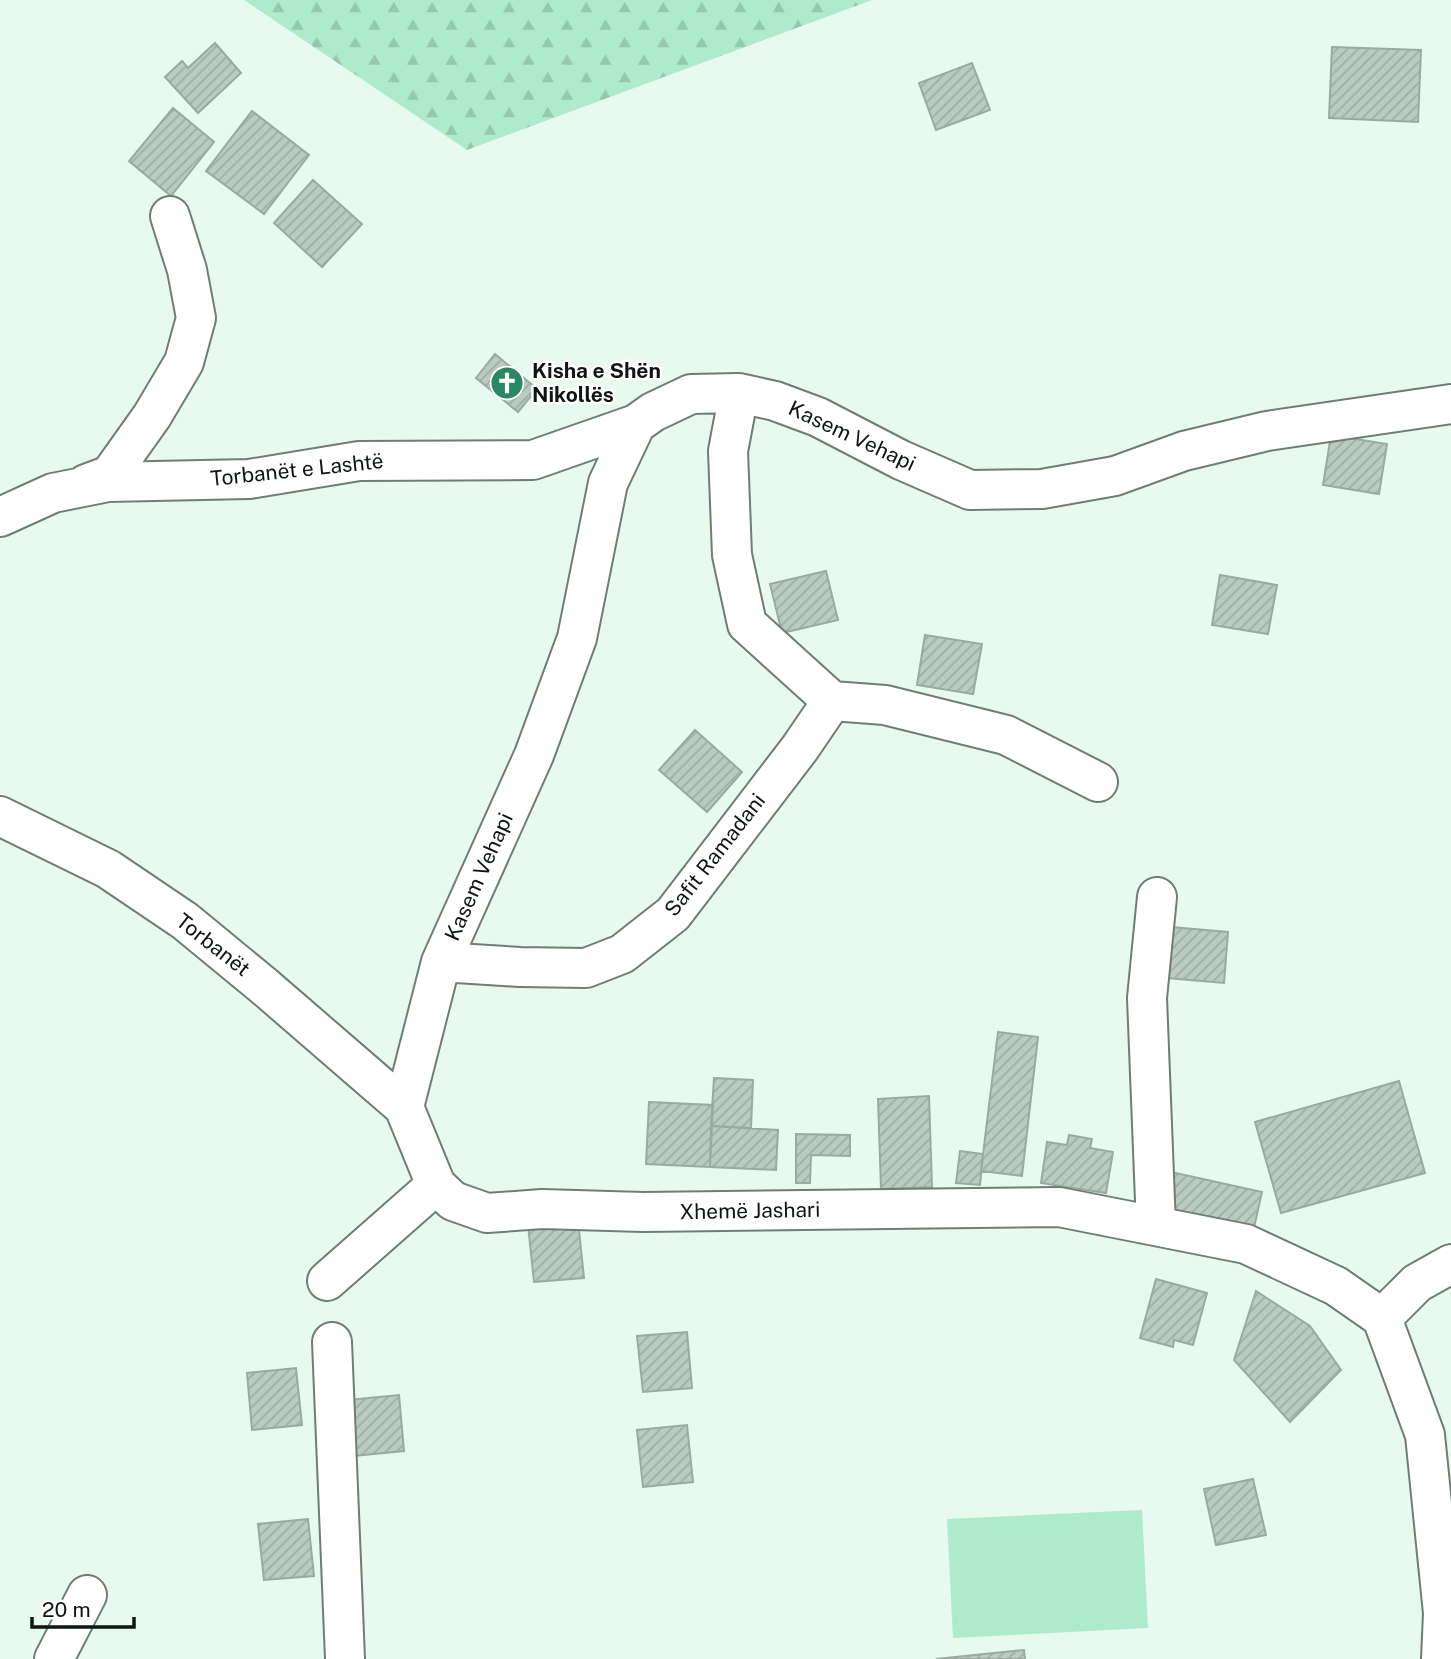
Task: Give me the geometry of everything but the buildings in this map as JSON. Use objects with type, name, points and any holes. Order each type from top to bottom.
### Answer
[{"type":"street","points":[[76,488],[110,475],[152,416],[184,362],[196,318],[187,270],[170,216]]},
{"type":"street","points":[[738,393],[728,451],[732,555],[747,624],[832,701],[885,705],[1006,735],[1098,782]]},
{"type":"street","name":"Kasem Vehapi","points":[[404,1107],[441,962],[534,755],[577,638],[608,483],[636,424],[653,412],[691,394],[738,393],[775,401],[818,417],[901,460],[970,490],[1042,489],[1090,481],[1115,476],[1184,451],[1267,431],[1451,404]]},
{"type":"street","name":"Torbanët e Lashtë","points":[[0,517],[53,493],[108,482],[249,479],[359,461],[533,460],[636,424]]},
{"type":"street","name":"Safit Ramadani","points":[[441,962],[481,966],[586,968],[622,954],[673,914],[800,748],[832,701]]},
{"type":"street","name":"Torbanët","points":[[0,816],[108,869],[185,921],[404,1107]]},
{"type":"street","points":[[1156,1226],[1147,998],[1157,897]]},
{"type":"street","points":[[327,1281],[436,1185],[404,1107]]},
{"type":"street","name":"Xhemë Jashari","points":[[436,1185],[453,1201],[488,1213],[542,1209],[643,1212],[1059,1207],[1246,1244],[1336,1286],[1382,1318]]},
{"type":"street","points":[[1441,1659],[1443,1613],[1425,1435],[1382,1318],[1417,1283],[1451,1264]]},
{"type":"street","points":[[332,1342],[345,1659]]},
{"type":"street","points":[[54,1659],[87,1595]]},
{"type":"green space","points":[[244,0],[872,0],[467,150]]},
{"type":"green space","points":[[1142,1510],[1148,1628],[953,1638],[947,1519]]},
{"type":"place","name":"Kisha e Shën Nikollës","points":[[507,383]]}]
